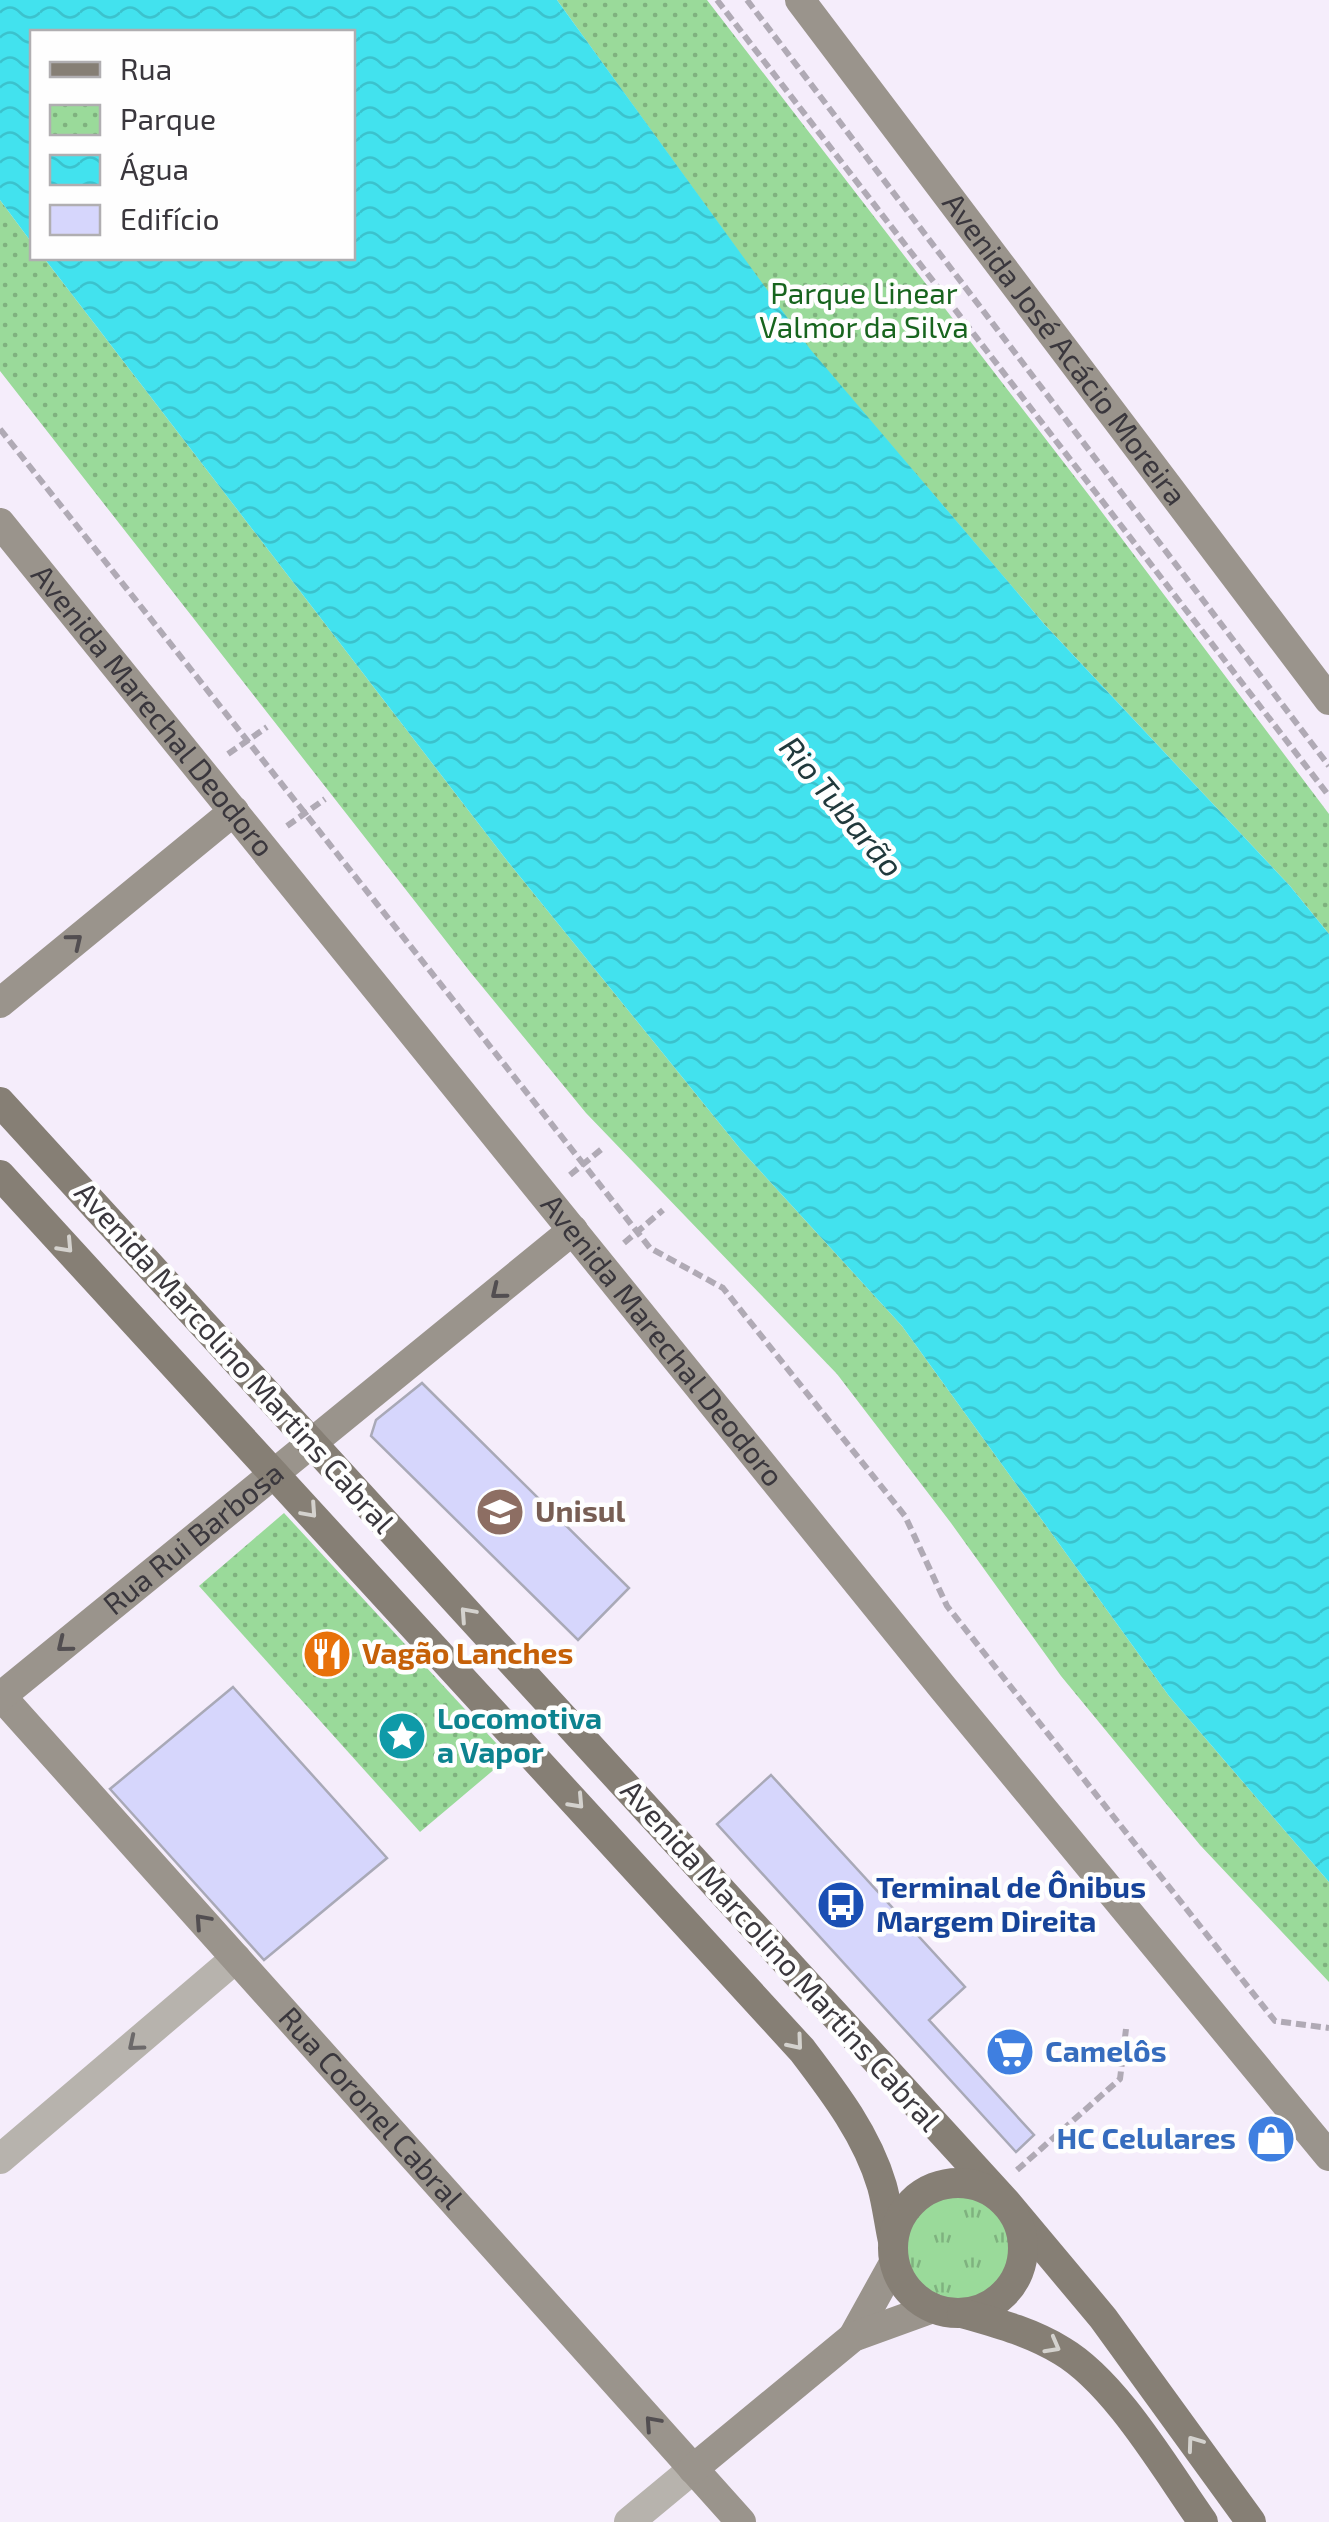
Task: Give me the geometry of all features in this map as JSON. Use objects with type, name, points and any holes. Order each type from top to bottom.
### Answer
[{"type":"main road","name":"Avenida José Acácio Moreira","points":[[800,0],[1329,700]]},
{"type":"main road","name":"Avenida Marechal Deodoro","points":[[0,523],[931,1673],[1329,2156]]},
{"type":"main road","points":[[0,1003],[234,811]]},
{"type":"main road","name":"Avenida Marcolino Martins Cabral","points":[[0,1102],[1000,2196],[1103,2318],[1251,2522]]},
{"type":"main road","name":"Avenida Marcolino Martins Cabral","points":[[0,1174],[802,2050],[840,2101],[866,2145],[882,2185],[894,2252]]},
{"type":"main road","name":"Rua Rui Barbosa","points":[[0,1696],[574,1230]]},
{"type":"main road","name":"Rua Coronel Cabral","points":[[0,1696],[741,2522]]},
{"type":"main road","points":[[693,2469],[853,2336],[894,2252],[898,2220],[910,2203],[947,2182],[968,2182],[1000,2196],[1017,2220],[1023,2240],[1022,2261],[1014,2282],[992,2303],[947,2310],[853,2336]]},
{"type":"main road","points":[[894,2252],[909,2290],[947,2310],[1025,2331],[1066,2352],[1098,2380],[1203,2522]]},
{"type":"street","points":[[0,2158],[236,1958]]},
{"type":"street","points":[[629,2522],[693,2469]]},
{"type":"path","points":[[717,0],[1329,796]]},
{"type":"path","points":[[747,0],[1329,766]]},
{"type":"path","points":[[0,429],[650,1248],[723,1288],[905,1516],[947,1606],[1275,2022],[1329,2028]]},
{"type":"path","points":[[202,772],[268,726]]},
{"type":"path","points":[[262,844],[325,799]]},
{"type":"path","points":[[546,1196],[604,1148]]},
{"type":"path","points":[[600,1263],[663,1210]]},
{"type":"path","points":[[1000,2196],[1120,2080],[1126,2030]]},
{"type":"green space","name":"Parque Linear Valmor da Silva","points":[[557,0],[707,0],[1329,814],[1329,934],[1290,886],[1045,625],[809,349]]},
{"type":"green space","points":[[0,200],[30,240],[30,260],[46,260],[505,858],[742,1151],[902,1326],[1169,1696],[1329,1882],[1329,1982],[1200,1845],[1061,1676],[837,1374],[586,1113],[471,973],[0,371]]},
{"type":"green space","points":[[284,1513],[509,1757],[420,1832],[199,1586]]},
{"type":"green space","points":[[959,2195],[979,2199],[996,2211],[1008,2228],[1012,2248],[1008,2268],[996,2285],[979,2297],[959,2301],[939,2297],[922,2285],[910,2268],[906,2248],[910,2228],[922,2211],[939,2199]]},
{"type":"water","name":"Rio Tubarão","points":[[0,0],[557,0],[810,349],[1045,625],[1290,886],[1329,934],[1329,1882],[1169,1696],[902,1326],[742,1151],[505,858],[46,260],[355,260],[355,30],[30,30],[30,240],[0,200]]},
{"type":"building","name":"Unisul","points":[[422,1383],[629,1588],[578,1640],[371,1436],[376,1420]]},
{"type":"building","points":[[233,1687],[387,1858],[264,1960],[110,1789]]},
{"type":"building","name":"Terminal de Ônibus Margem Direita","points":[[771,1775],[965,1987],[929,2020],[1034,2135],[1016,2152],[717,1824]]},
{"type":"place","name":"Unisul","points":[[500,1512]]},
{"type":"place","name":"Vagão Lanches","points":[[327,1654]]},
{"type":"place","name":"Locomotiva a Vapor","points":[[402,1736]]},
{"type":"place","name":"Terminal de Ônibus Margem Direita","points":[[841,1905]]},
{"type":"place","name":"Camelôs","points":[[1010,2052]]},
{"type":"place","name":"HC Celulares","points":[[1271,2139]]}]
